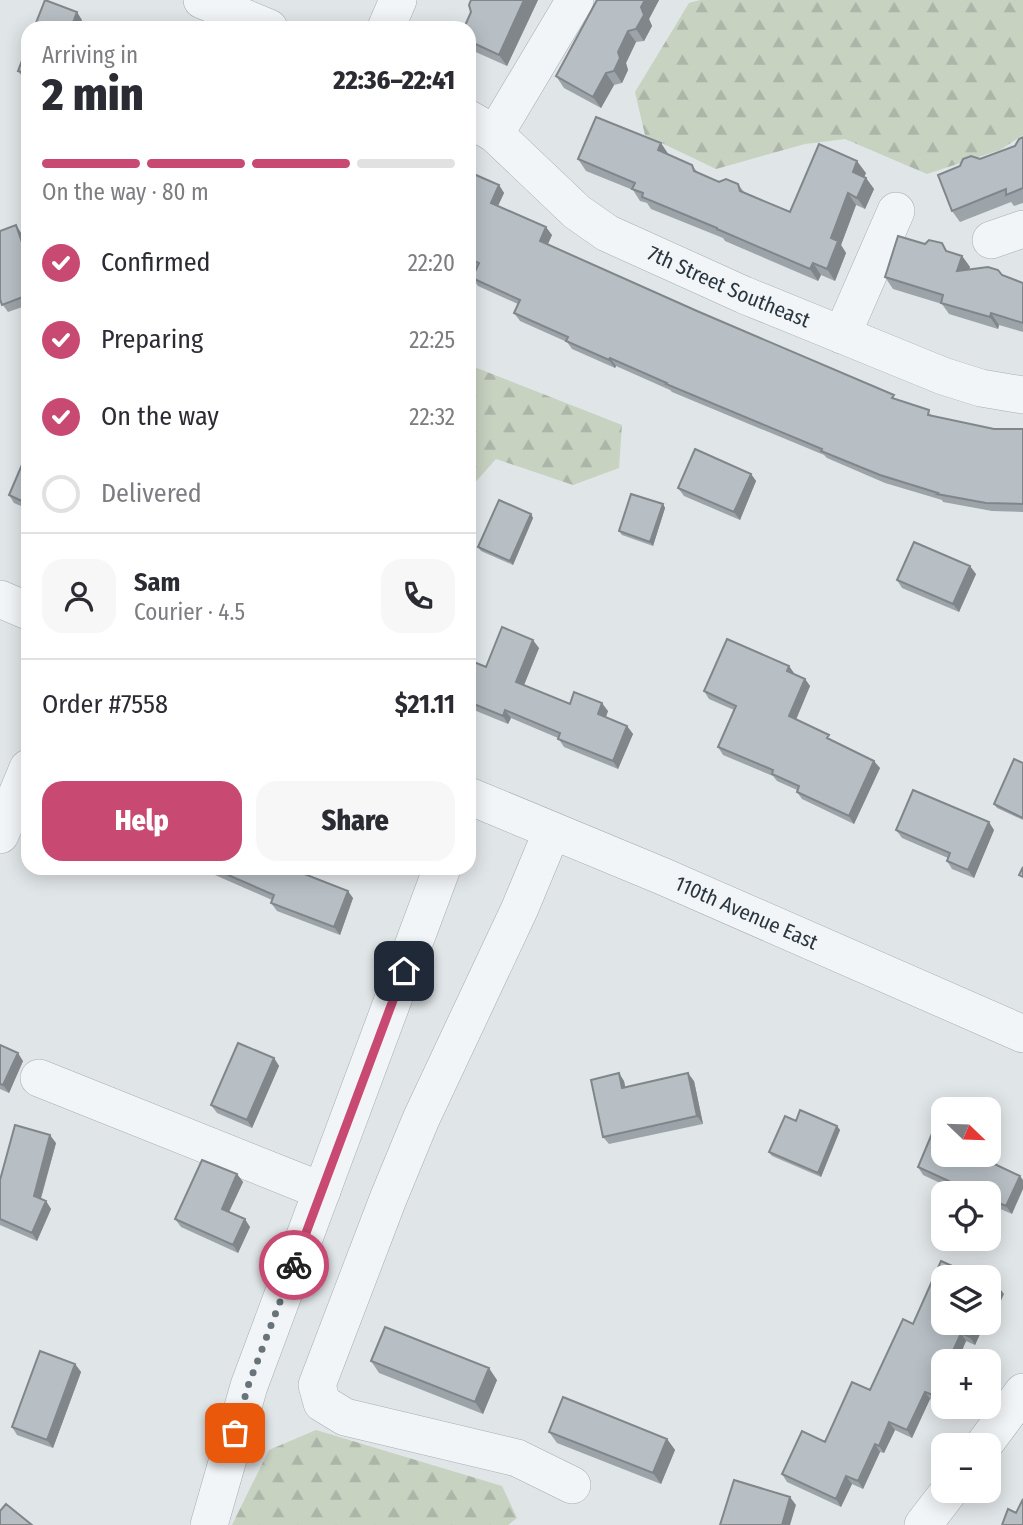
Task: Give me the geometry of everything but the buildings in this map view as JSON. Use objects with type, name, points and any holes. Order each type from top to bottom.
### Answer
[{"type":"street","points":[[202,0],[252,21]]},
{"type":"street","points":[[389,21],[398,0]]},
{"type":"street","points":[[482,127],[575,0]]},
{"type":"street","name":"7th Street Southeast","points":[[482,127],[577,212],[607,233],[744,295],[943,376],[981,388],[1023,394]]},
{"type":"street","points":[[842,335],[895,211]]},
{"type":"street","points":[[0,599],[21,608]]},
{"type":"street","points":[[0,835],[21,785]]},
{"type":"street","name":"110th Avenue East","points":[[476,799],[662,876],[1023,1034]]},
{"type":"street","points":[[552,831],[520,908],[421,1119],[317,1384],[322,1403],[345,1417],[517,1458],[572,1485]]},
{"type":"street","points":[[209,1525],[248,1386],[440,875]]},
{"type":"street","points":[[39,1078],[322,1191]]},
{"type":"street","points":[[993,1433],[1023,1392]]},
{"type":"street","points":[[923,1525],[940,1503]]},
{"type":"green space","points":[[700,0],[1023,0],[1023,135],[1000,150],[927,174],[845,139],[805,144],[716,169],[645,135],[635,92],[689,3]]},
{"type":"green space","points":[[476,368],[622,425],[619,468],[573,485],[496,459],[476,481]]},
{"type":"green space","points":[[316,1430],[502,1486],[517,1518],[508,1525],[232,1525],[269,1450]]},
{"type":"way so far","points":[[235,1433],[248,1386],[294,1265]]},
{"type":"route","points":[[294,1265],[404,971]]}]
